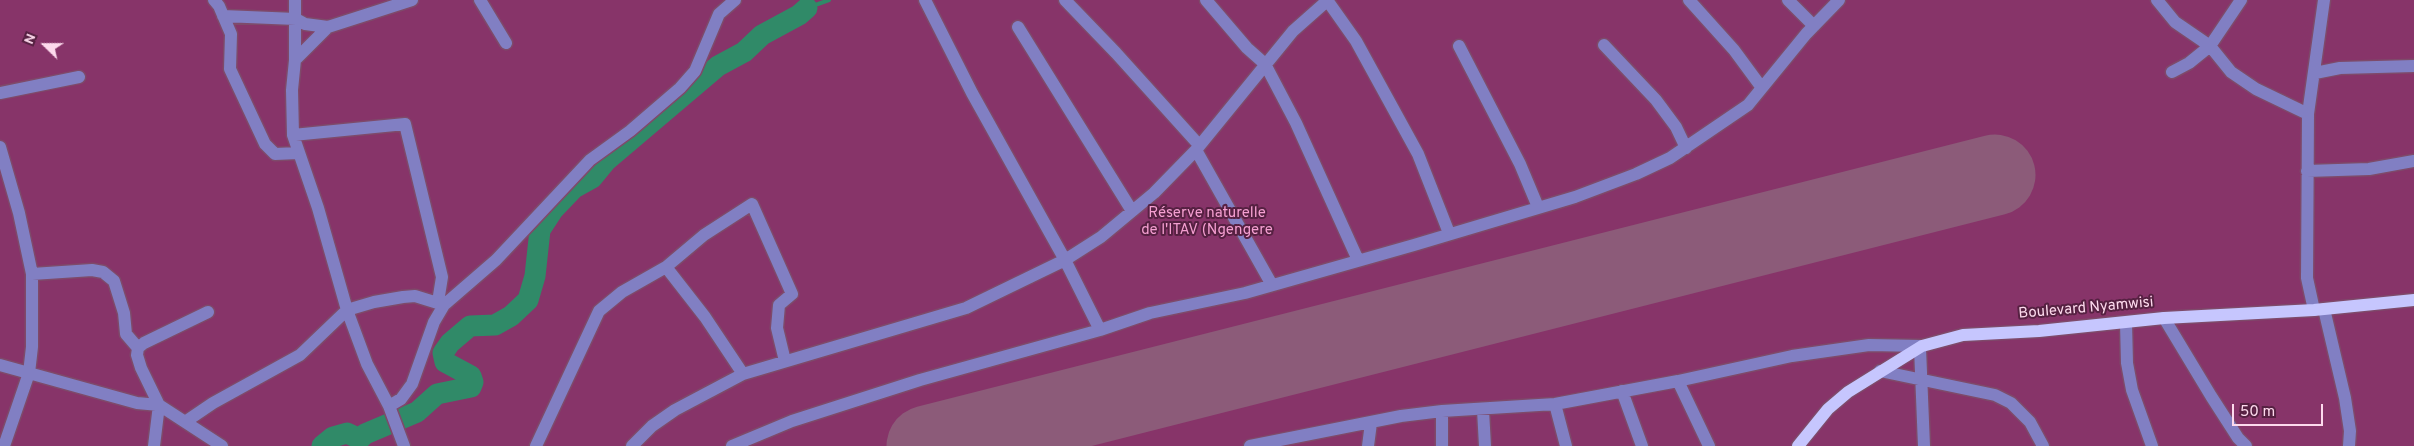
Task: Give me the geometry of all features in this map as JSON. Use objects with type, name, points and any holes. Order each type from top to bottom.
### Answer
[{"type":"main road","name":"Boulevard Nyamwisi","points":[[1798,446],[1828,409],[1848,392],[1921,347],[1963,335],[2126,323],[2164,318],[2319,310],[2414,300]]},
{"type":"street","points":[[214,0],[231,34],[230,69],[265,144],[275,154],[298,153]]},
{"type":"street","points":[[295,0],[295,60],[292,90],[293,134],[318,208],[347,310],[367,364],[390,409],[403,441]]},
{"type":"street","points":[[223,16],[296,19],[305,24],[328,27],[412,0]]},
{"type":"street","points":[[480,0],[506,43]]},
{"type":"street","points":[[441,304],[496,260],[590,160],[630,131],[680,88],[695,71],[719,14],[735,0]]},
{"type":"street","points":[[924,0],[972,93],[1065,260],[1100,330]]},
{"type":"street","points":[[1065,0],[1116,53],[1198,148],[1272,285]]},
{"type":"street","points":[[1206,0],[1247,48],[1265,64],[1296,123],[1358,260]]},
{"type":"street","points":[[632,446],[652,426],[675,410],[743,374],[966,308],[1065,260],[1101,237],[1154,193],[1198,148],[1265,64],[1309,15],[1327,0],[1356,41],[1418,154],[1449,233]]},
{"type":"street","points":[[1689,0],[1734,50],[1762,88]]},
{"type":"street","points":[[1788,0],[1814,26]]},
{"type":"street","points":[[732,446],[792,421],[920,380],[1100,330],[1150,313],[1245,294],[1449,233],[1485,225],[1538,207],[1576,197],[1636,174],[1670,158],[1748,106],[1814,26],[1839,0]]},
{"type":"street","points":[[2157,0],[2175,22],[2210,46],[2231,72],[2256,89],[2308,114]]},
{"type":"street","points":[[2172,72],[2189,63],[2210,46],[2241,0]]},
{"type":"street","points":[[2324,0],[2308,114],[2307,278],[2319,310],[2345,398],[2350,431],[2350,446]]},
{"type":"street","points":[[295,60],[328,27]]},
{"type":"street","points":[[1018,27],[1132,210]]},
{"type":"street","points":[[1604,45],[1656,100],[1676,128],[1686,148]]},
{"type":"street","points":[[1459,46],[1520,164],[1538,207]]},
{"type":"street","points":[[2315,73],[2349,67],[2414,66]]},
{"type":"street","points":[[0,93],[79,77]]},
{"type":"street","points":[[293,134],[405,124],[442,277],[441,304],[412,384],[390,409]]},
{"type":"street","points":[[0,147],[19,213],[32,274],[32,347],[29,373],[4,446]]},
{"type":"street","points":[[2307,171],[2369,169],[2414,161]]},
{"type":"street","points":[[536,446],[599,310],[622,292],[666,267],[704,235],[752,204],[792,294],[779,305],[777,328],[785,361]]},
{"type":"street","points":[[666,267],[705,317],[743,374]]},
{"type":"street","points":[[32,274],[92,270],[103,272],[114,281],[124,313],[126,334],[138,348]]},
{"type":"street","points":[[185,422],[213,403],[300,356],[347,310],[404,296],[415,296],[441,304]]},
{"type":"street","points":[[154,446],[159,405],[141,368],[137,355],[138,348],[144,343],[208,312]]},
{"type":"street","points":[[2164,318],[2211,396],[2238,438],[2246,446]]},
{"type":"street","points":[[2126,323],[2127,363],[2132,390],[2152,446]]},
{"type":"street","points":[[1250,446],[1281,443],[1371,423],[1442,411],[1483,410],[1555,404],[1802,355],[1870,346],[1921,347],[1924,446]]},
{"type":"street","points":[[0,365],[137,403],[159,405],[222,446]]},
{"type":"street","points":[[1880,371],[1995,395],[2011,403],[2030,422],[2043,446]]},
{"type":"street","points":[[1678,381],[1709,446]]},
{"type":"street","points":[[1622,391],[1642,446]]},
{"type":"street","points":[[1555,404],[1566,446]]},
{"type":"street","points":[[1483,410],[1485,446]]},
{"type":"street","points":[[1442,411],[1442,446]]},
{"type":"street","points":[[1368,446],[1371,423]]},
{"type":"green space","name":"Réserve naturelle de l'ITAV (Ngengere","points":[[0,0],[2414,0],[2414,446],[0,446]]},
{"type":"waterway","points":[[808,0],[807,8],[829,0]]},
{"type":"waterway","points":[[322,446],[333,437],[347,433],[360,439],[365,434],[417,412],[437,394],[471,387],[473,382],[471,376],[445,362],[443,353],[450,343],[470,326],[495,325],[511,316],[528,300],[535,276],[540,230],[553,210],[574,188],[592,178],[606,161],[718,66],[744,52],[762,35],[799,15],[807,8]]},
{"type":"runway","points":[[927,446],[1995,175]]}]
